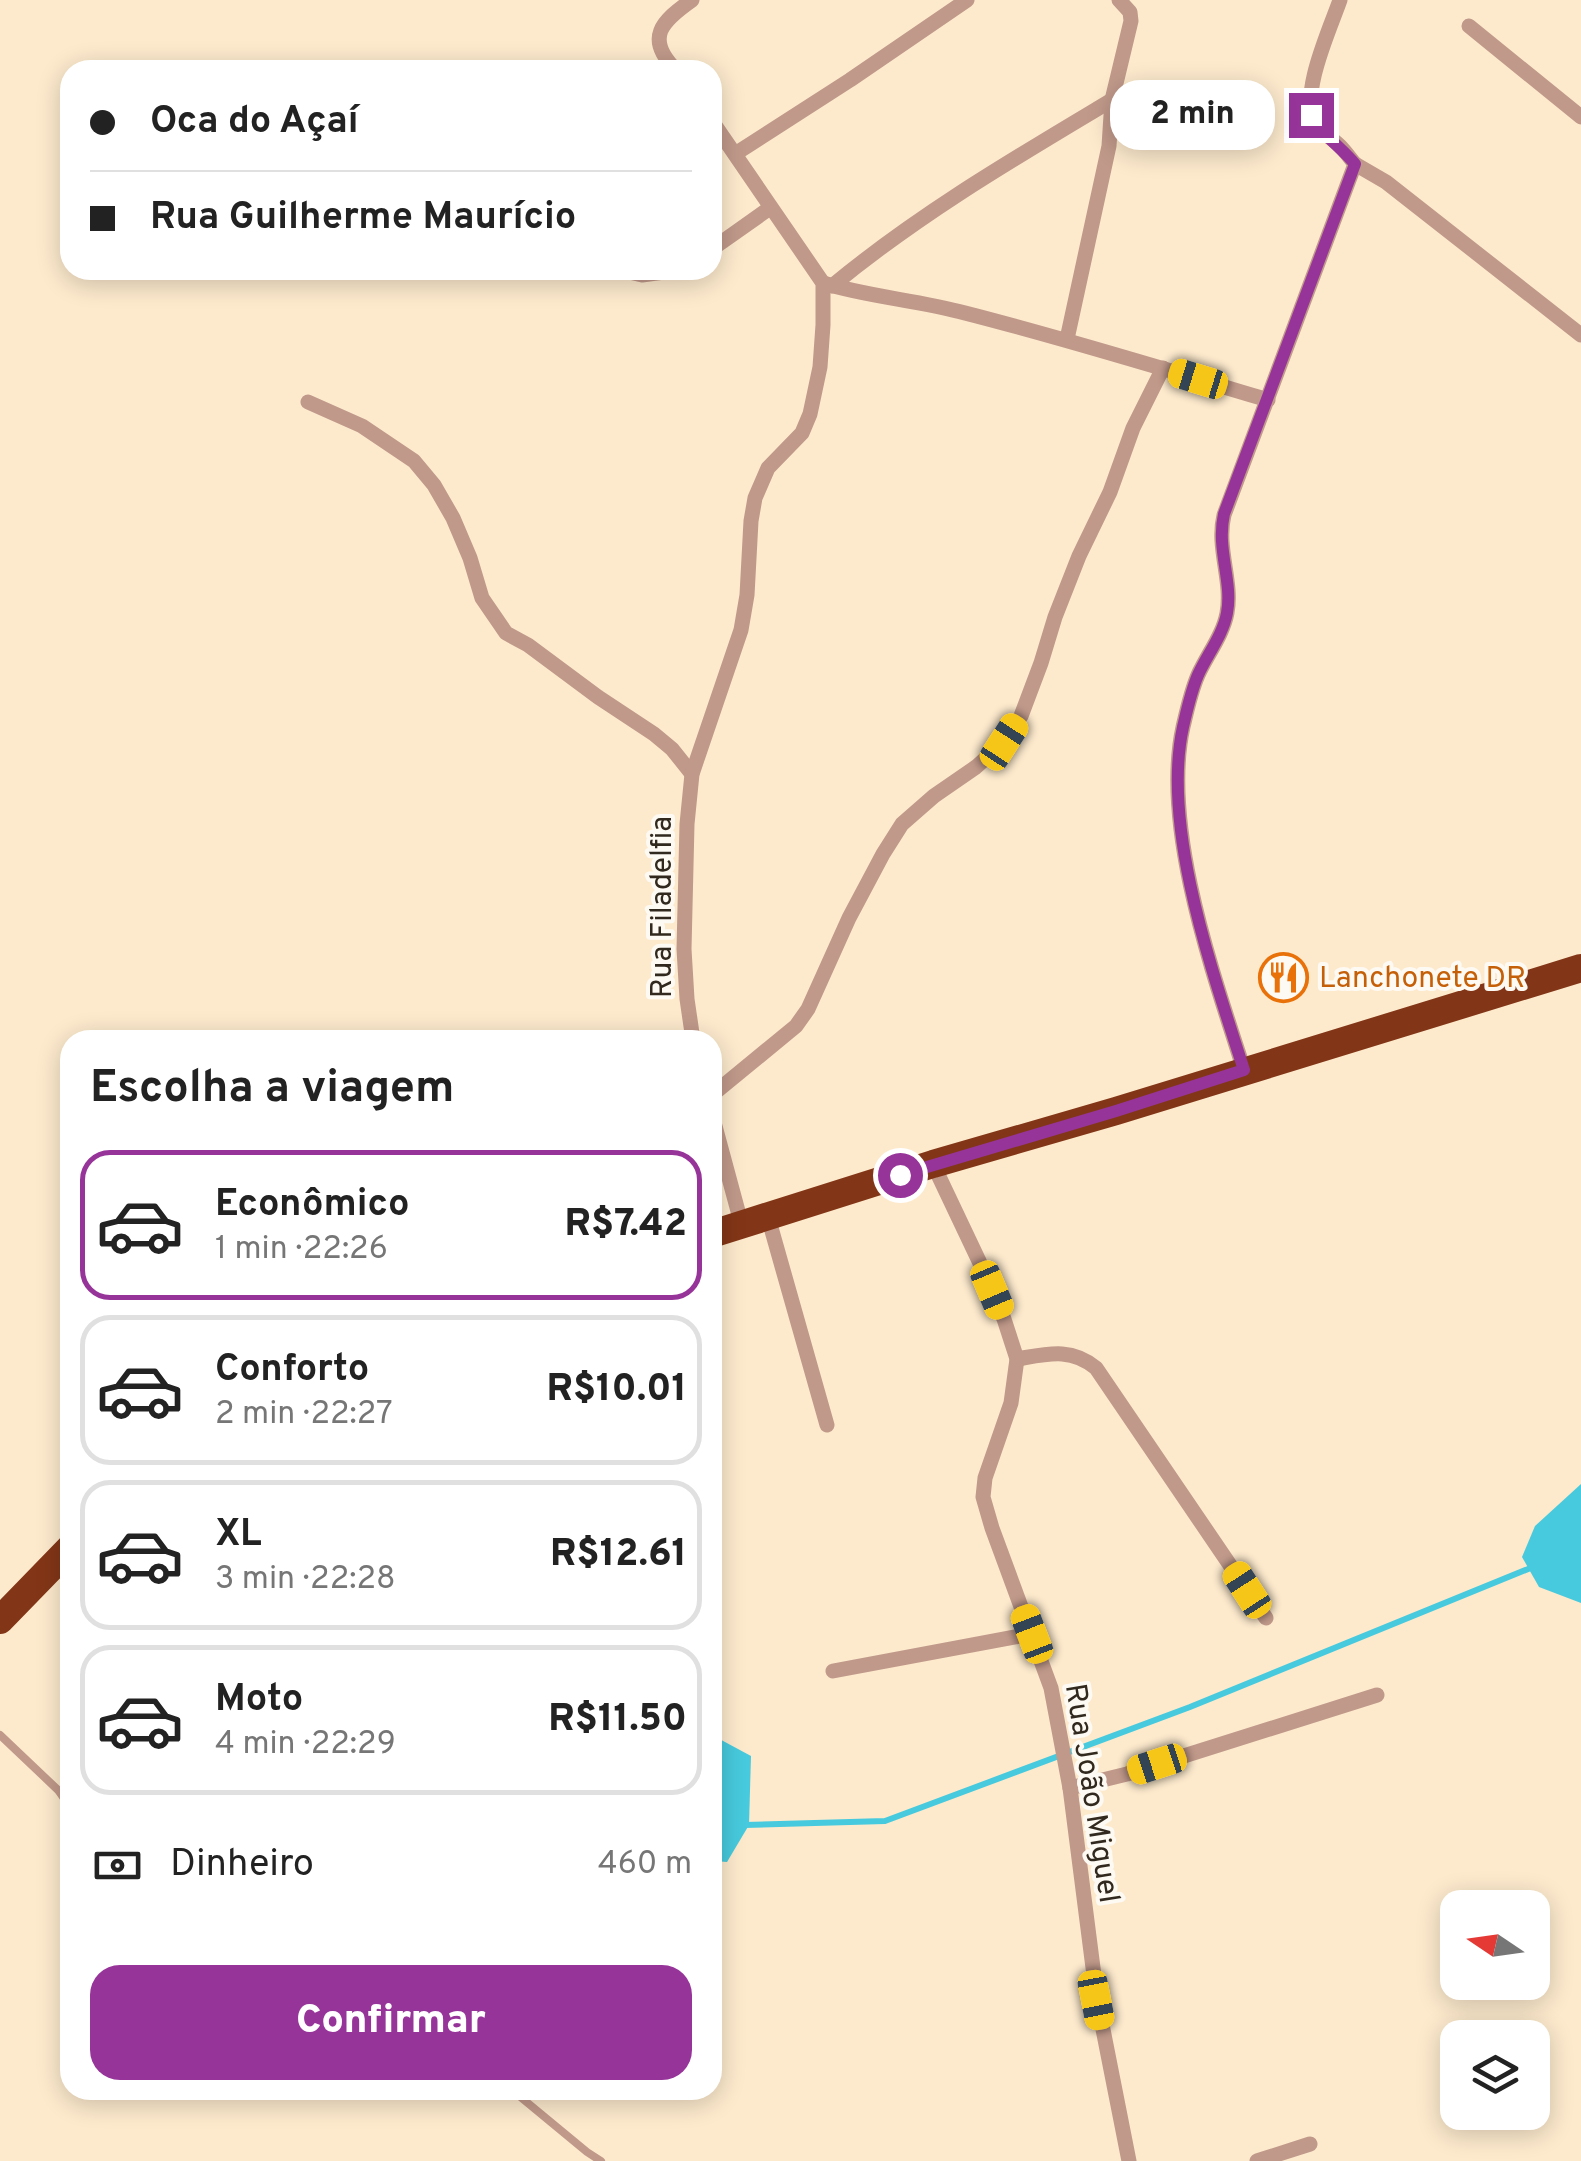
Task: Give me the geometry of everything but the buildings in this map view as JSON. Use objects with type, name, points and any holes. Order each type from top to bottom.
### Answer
[{"type":"highway","points":[[722,1231],[1581,968]]},
{"type":"highway","points":[[0,1620],[60,1565]]},
{"type":"street","points":[[668,60],[660,49],[662,25],[692,0]]},
{"type":"street","points":[[735,154],[967,0]]},
{"type":"street","points":[[1067,340],[1108,146],[1112,100],[1131,21],[1130,12],[1120,0]]},
{"type":"street","points":[[1340,0],[1310,99],[1317,127],[1355,164],[1386,182],[1581,334]]},
{"type":"street","points":[[1468,26],[1581,117]]},
{"type":"street","points":[[827,284],[980,178],[1112,100]]},
{"type":"street","points":[[722,135],[827,284],[960,311],[1268,400]]},
{"type":"street","points":[[1244,1070],[1199,922],[1180,818],[1178,759],[1196,679],[1225,623],[1228,608],[1220,533],[1224,514],[1355,164]]},
{"type":"street","points":[[722,243],[770,208]]},
{"type":"street","name":"Rua Filadelfia","points":[[692,1030],[684,949],[692,774],[742,630],[751,521],[758,486],[768,468],[802,433],[810,414],[820,367],[827,284]]},
{"type":"street","points":[[722,1087],[796,1026],[808,1009],[866,886],[902,824],[934,796],[976,768],[1004,742],[1021,716],[1079,556],[1163,368]]},
{"type":"street","points":[[308,402],[362,426],[414,461],[434,484],[454,518],[482,598],[506,633],[654,734],[692,774]]},
{"type":"street","points":[[722,1140],[827,1425]]},
{"type":"street","name":"Rua João Miguel","points":[[933,1164],[980,1262],[1017,1358],[1011,1403],[985,1478],[983,1497],[1051,1688],[1070,1788],[1096,2000],[1129,2161]]},
{"type":"street","points":[[1017,1358],[1072,1354],[1096,1368],[1266,1618]]},
{"type":"street","points":[[833,1671],[1032,1634]]},
{"type":"street","points":[[1070,1788],[1127,1774],[1377,1695]]},
{"type":"street","points":[[1257,2161],[1310,2144]]},
{"type":"lane","points":[[0,1734],[60,1793]]},
{"type":"lane","points":[[524,2100],[601,2161]]},
{"type":"water","points":[[1581,1484],[1581,1603],[1539,1587],[1522,1557],[1535,1526]]},
{"type":"water","points":[[722,1740],[751,1756],[749,1825],[727,1862],[722,1862]]},
{"type":"waterway","points":[[744,1825],[885,1821],[1190,1707],[1533,1567]]},
{"type":"place","name":"Lanchonete DR","points":[[1284,977]]},
{"type":"route","points":[[900,1175],[1244,1070],[1199,922],[1180,818],[1178,759],[1196,679],[1225,623],[1228,608],[1220,533],[1224,514],[1355,164],[1317,127],[1311,115]]}]
